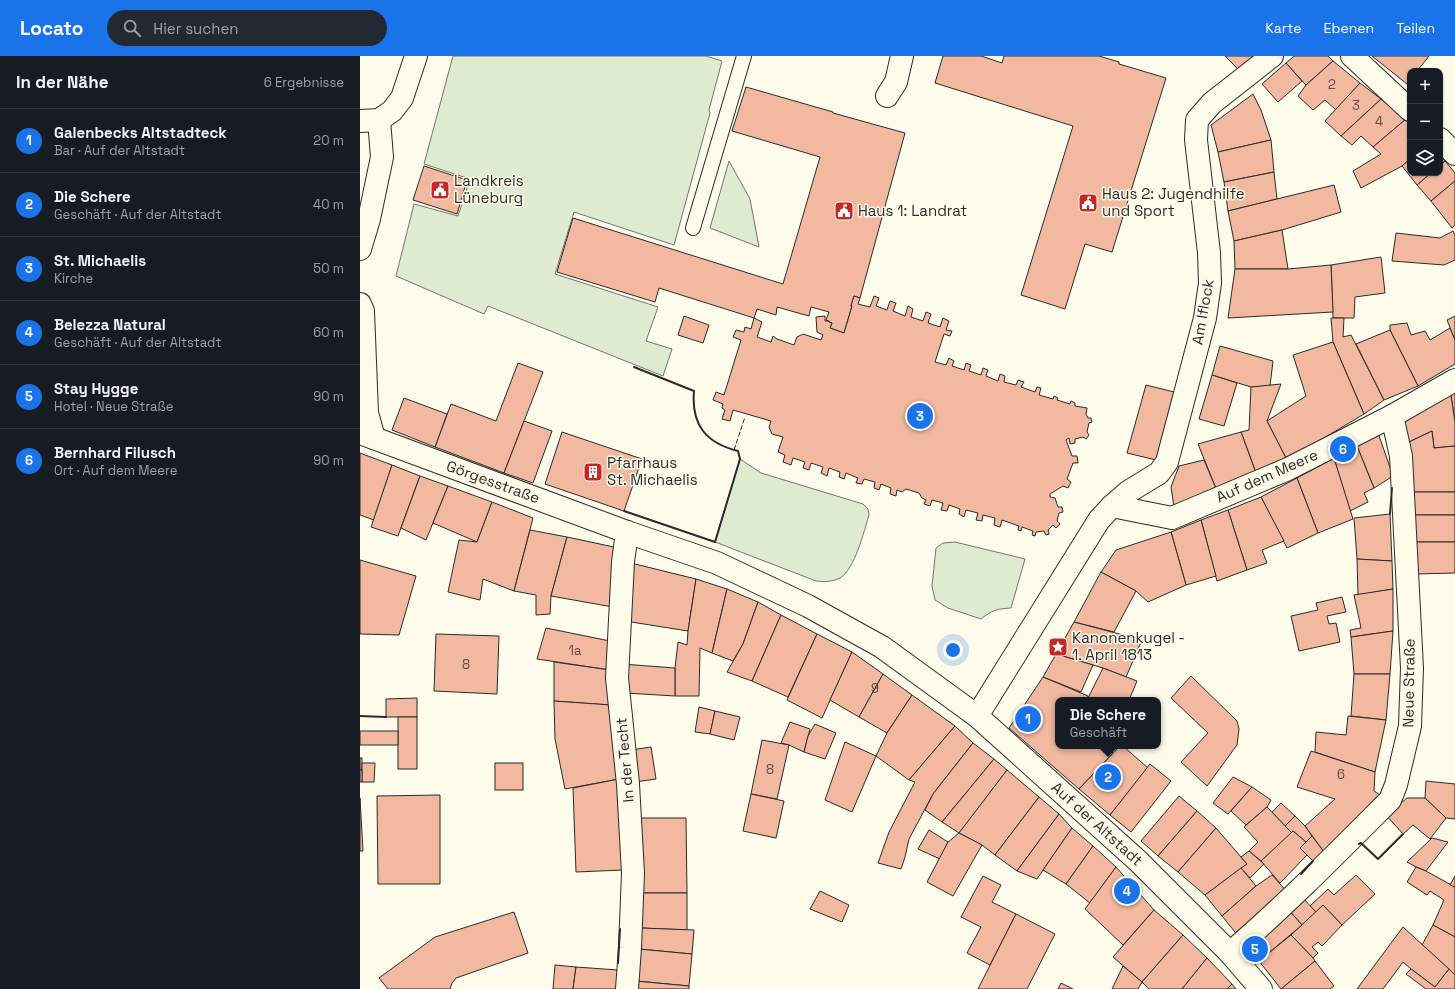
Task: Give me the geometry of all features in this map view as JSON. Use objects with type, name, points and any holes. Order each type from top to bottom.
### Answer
[{"type":"street","points":[[360,248],[369,219],[382,157],[370,121],[392,111],[402,98],[416,56]]},
{"type":"street","points":[[887,96],[896,82],[902,56]]},
{"type":"street","name":"Am Iflock","points":[[977,716],[1106,513],[1128,492],[1159,473],[1167,462],[1205,318],[1210,283],[1209,253],[1196,140],[1197,120],[1212,103],[1272,56]]},
{"type":"street","points":[[1352,56],[1407,107]]},
{"type":"street","points":[[1441,140],[1455,154]]},
{"type":"street","points":[[360,304],[363,311],[367,435]]},
{"type":"street","name":"Auf dem Meere","points":[[1106,513],[1172,518],[1288,469],[1392,416],[1455,380]]},
{"type":"street","name":"Neue Straße","points":[[1230,952],[1309,881],[1390,800],[1396,785],[1410,726],[1412,668],[1401,456],[1392,416]]},
{"type":"street","name":"Görgesstraße","points":[[367,435],[626,532],[717,563],[808,606],[882,647],[977,716]]},
{"type":"street","name":"In der Techt","points":[[626,532],[617,678],[628,784],[633,873],[627,989]]},
{"type":"street","name":"Auf der Altstadt","points":[[977,716],[1138,861],[1230,952],[1261,989]]},
{"type":"lane","points":[[693,228],[744,56]]},
{"type":"green space","points":[[453,56],[706,56],[722,61],[709,110],[710,113],[674,245],[574,212],[555,274],[658,307],[646,341],[672,349],[663,376],[488,306],[484,314],[396,276],[414,204],[458,216],[470,179],[424,164]]},
{"type":"green space","points":[[729,161],[750,199],[759,247],[710,228]]},
{"type":"green space","points":[[740,459],[761,473],[863,504],[868,509],[869,515],[862,540],[850,567],[840,578],[825,582],[816,581],[715,542]]},
{"type":"green space","points":[[955,542],[1025,559],[1011,608],[995,610],[981,619],[948,608],[935,600],[932,586],[936,548],[943,543]]},
{"type":"building","name":"Haus 2: Jugendhilfe und Sport","points":[[943,56],[981,56],[1002,63],[1004,56],[1099,56],[1119,62],[1119,64],[1166,78],[1112,252],[1085,244],[1065,309],[1021,295],[1073,126],[935,83]]},
{"type":"building","points":[[1225,56],[1256,56],[1240,71]]},
{"type":"building","points":[[1294,56],[1328,56],[1333,61],[1306,85],[1286,63]]},
{"type":"building","points":[[1372,56],[1429,56],[1419,68],[1407,68],[1407,84]]},
{"type":"building","points":[[1333,61],[1360,83],[1336,110],[1325,100],[1313,110],[1298,96],[1306,85]]},
{"type":"building","points":[[1286,63],[1302,81],[1278,102],[1262,84]]},
{"type":"building","points":[[1360,83],[1381,99],[1341,136],[1325,121]]},
{"type":"building","name":"Haus 1: Landrat","points":[[746,87],[905,133],[860,298],[854,296],[844,333],[830,328],[832,323],[826,320],[829,312],[811,307],[809,316],[777,307],[776,315],[757,309],[754,318],[659,288],[655,302],[557,272],[573,218],[783,284],[820,157],[732,131]]},
{"type":"building","points":[[1253,94],[1261,110],[1271,140],[1218,152],[1211,125]]},
{"type":"building","points":[[1381,99],[1406,119],[1373,147],[1361,136],[1352,145],[1341,136]]},
{"type":"building","points":[[1406,119],[1407,120],[1407,162],[1402,166],[1361,188],[1353,171],[1381,154],[1373,147]]},
{"type":"building","points":[[1271,140],[1274,172],[1224,182],[1218,152]]},
{"type":"building","points":[[1445,161],[1455,173],[1455,181],[1431,201],[1417,185],[1428,176],[1443,176],[1443,163]]},
{"type":"building","points":[[1407,162],[1407,172],[1402,166]]},
{"type":"building","name":"Landkreis Lüneburg","points":[[424,166],[467,180],[457,214],[413,200]]},
{"type":"building","points":[[1274,172],[1277,199],[1228,211],[1224,182]]},
{"type":"building","points":[[1410,176],[1428,176],[1417,185]]},
{"type":"building","points":[[1455,181],[1455,225],[1452,228],[1431,201]]},
{"type":"building","points":[[1334,185],[1341,212],[1282,230],[1234,241],[1228,211]]},
{"type":"building","points":[[1282,230],[1288,269],[1235,269],[1234,241]]},
{"type":"building","points":[[1453,231],[1455,235],[1455,260],[1444,265],[1392,261],[1396,233],[1440,238]]},
{"type":"building","points":[[1381,257],[1385,293],[1355,297],[1354,318],[1333,318],[1331,265]]},
{"type":"building","points":[[1331,265],[1333,312],[1228,318],[1235,269],[1288,269]]},
{"type":"building","points":[[854,296],[860,298],[858,304],[870,307],[874,296],[879,298],[876,306],[887,310],[890,301],[896,303],[893,311],[905,316],[908,306],[913,309],[911,317],[923,321],[926,312],[931,314],[928,323],[940,327],[943,318],[949,321],[946,330],[952,331],[950,336],[944,334],[935,362],[946,365],[949,358],[954,361],[952,366],[964,370],[966,363],[971,365],[969,371],[981,375],[983,368],[988,370],[986,376],[998,381],[1000,374],[1005,376],[1004,382],[1016,385],[1018,380],[1024,382],[1021,387],[1035,392],[1037,387],[1041,388],[1039,395],[1053,399],[1054,396],[1058,398],[1057,400],[1070,404],[1071,401],[1075,403],[1075,406],[1087,408],[1086,414],[1088,418],[1091,418],[1092,422],[1089,423],[1087,432],[1089,435],[1086,439],[1083,437],[1075,439],[1075,443],[1070,444],[1069,438],[1066,440],[1072,456],[1077,456],[1078,463],[1073,463],[1067,479],[1071,482],[1068,488],[1063,486],[1050,494],[1050,497],[1055,498],[1058,507],[1062,507],[1063,512],[1059,513],[1057,521],[1060,524],[1056,528],[1053,525],[1048,530],[1049,534],[1046,535],[1044,531],[1036,532],[1035,536],[1032,535],[1033,531],[1022,527],[1021,531],[1018,530],[1019,526],[1002,520],[1000,527],[994,525],[995,518],[983,515],[982,521],[976,520],[978,513],[966,510],[964,517],[959,514],[960,509],[949,505],[947,511],[941,510],[943,503],[932,500],[930,506],[924,504],[926,500],[922,498],[919,493],[906,489],[902,492],[897,490],[896,496],[890,494],[891,488],[881,484],[879,490],[874,488],[875,482],[864,479],[862,484],[856,483],[858,478],[846,473],[844,479],[839,477],[840,472],[829,468],[827,476],[821,473],[823,467],[811,463],[809,470],[803,468],[805,462],[793,458],[791,465],[783,462],[785,455],[778,452],[783,437],[772,434],[769,427],[771,421],[733,410],[730,421],[722,419],[725,410],[722,408],[723,404],[713,400],[716,392],[724,395],[741,340],[733,337],[736,330],[744,332],[745,327],[751,329],[754,318],[762,322],[757,337],[771,342],[773,336],[794,345],[797,337],[803,334],[821,340],[823,335],[817,332],[816,317],[825,316],[825,321],[832,323],[830,328],[844,333]]},
{"type":"building","points":[[684,316],[709,325],[703,343],[678,335]]},
{"type":"building","points":[[1455,316],[1455,340],[1447,320]]},
{"type":"building","points":[[1331,318],[1344,318],[1343,337],[1351,335],[1384,400],[1364,414],[1333,342]]},
{"type":"building","points":[[1407,323],[1411,335],[1425,331],[1430,340],[1450,328],[1455,340],[1455,364],[1418,386],[1390,330],[1390,325]]},
{"type":"building","points":[[1390,330],[1418,386],[1384,400],[1356,344]]},
{"type":"building","points":[[1333,342],[1364,414],[1287,460],[1267,421],[1306,396],[1293,355]]},
{"type":"building","points":[[1220,346],[1273,361],[1270,386],[1251,387],[1212,375]]},
{"type":"building","points":[[518,363],[543,372],[504,473],[435,447],[451,404],[496,421]]},
{"type":"building","points":[[1212,375],[1237,383],[1224,426],[1199,419]]},
{"type":"building","points":[[1281,384],[1267,421],[1287,460],[1256,473],[1241,432],[1249,430],[1251,387]]},
{"type":"building","points":[[1146,385],[1174,392],[1156,460],[1127,453]]},
{"type":"building","points":[[1455,387],[1455,422],[1450,389]]},
{"type":"building","points":[[1450,389],[1455,422],[1455,446],[1434,448],[1432,431],[1407,443],[1404,418]]},
{"type":"building","points":[[404,398],[447,414],[435,447],[392,430]]},
{"type":"building","points":[[524,421],[552,431],[533,483],[504,473]]},
{"type":"building","points":[[1377,430],[1393,476],[1374,488],[1357,446]]},
{"type":"building","points":[[1432,431],[1434,448],[1455,446],[1455,492],[1411,492],[1407,443]]},
{"type":"building","name":"Pfarrhaus St. Michaelis","points":[[562,432],[642,459],[624,511],[545,484]]},
{"type":"building","points":[[1241,432],[1256,473],[1217,491],[1198,444]]},
{"type":"building","points":[[1357,446],[1374,488],[1364,493],[1368,502],[1350,511],[1335,462]]},
{"type":"building","points":[[360,453],[392,465],[374,520],[360,515]]},
{"type":"building","points":[[1334,458],[1353,519],[1318,533],[1297,478]]},
{"type":"building","points":[[1204,460],[1217,491],[1174,507],[1171,487],[1179,466]]},
{"type":"building","points":[[392,465],[420,476],[398,536],[371,527]]},
{"type":"building","points":[[420,476],[448,486],[426,540],[401,528]]},
{"type":"building","points":[[1297,478],[1318,533],[1287,548],[1261,497]]},
{"type":"building","points":[[448,486],[492,502],[477,542],[433,523]]},
{"type":"building","points":[[1411,492],[1455,492],[1455,515],[1413,515]]},
{"type":"building","points":[[1261,497],[1284,541],[1262,550],[1267,563],[1247,570],[1228,510]]},
{"type":"building","points":[[492,502],[533,518],[514,591],[483,579],[480,600],[448,592],[459,540],[477,542]]},
{"type":"building","points":[[1228,510],[1247,570],[1217,581],[1201,520]]},
{"type":"building","points":[[1390,514],[1392,561],[1357,559],[1354,518]]},
{"type":"building","points":[[1413,515],[1455,515],[1455,542],[1415,542]]},
{"type":"building","points":[[1201,520],[1216,576],[1186,585],[1171,532]]},
{"type":"building","points":[[530,530],[567,537],[551,596],[550,614],[536,615],[536,595],[514,591]]},
{"type":"building","points":[[1171,532],[1186,585],[1148,602],[1136,591],[1101,572],[1116,550]]},
{"type":"building","points":[[567,537],[614,547],[613,607],[551,596]]},
{"type":"building","points":[[1415,542],[1455,542],[1455,573],[1416,574]]},
{"type":"building","points":[[1357,559],[1392,561],[1393,589],[1358,595]]},
{"type":"building","points":[[360,560],[416,576],[399,635],[360,634]]},
{"type":"building","points":[[631,563],[696,579],[688,631],[625,621]]},
{"type":"building","points":[[1101,572],[1136,591],[1114,632],[1074,622]]},
{"type":"building","points":[[696,579],[727,589],[712,653],[700,648],[699,696],[675,696],[675,668],[678,642],[687,645]]},
{"type":"building","points":[[727,589],[758,602],[743,644],[733,661],[712,653]]},
{"type":"building","points":[[1393,589],[1393,631],[1351,637],[1350,630],[1361,628],[1354,595]]},
{"type":"building","points":[[1342,597],[1346,612],[1327,616],[1329,624],[1336,623],[1340,642],[1299,651],[1291,616],[1318,610],[1316,603]]},
{"type":"building","points":[[758,602],[781,615],[752,681],[727,672],[743,644]]},
{"type":"building","points":[[781,615],[817,634],[788,697],[752,681]]},
{"type":"building","points":[[1074,622],[1142,640],[1126,677],[1103,668],[1056,654]]},
{"type":"building","points":[[546,628],[610,641],[610,670],[537,659]]},
{"type":"building","points":[[1393,631],[1390,674],[1354,674],[1351,637]]},
{"type":"building","points":[[436,634],[499,636],[497,694],[434,691]]},
{"type":"building","points":[[817,634],[852,652],[822,718],[787,700]]},
{"type":"building","points":[[852,652],[883,674],[859,717],[830,700]]},
{"type":"building","points":[[1056,654],[1093,665],[1081,692],[1043,677]]},
{"type":"building","points":[[554,662],[610,670],[611,705],[554,701]]},
{"type":"building","points":[[622,664],[675,668],[675,696],[625,693]]},
{"type":"building","points":[[1103,668],[1137,681],[1130,697],[1088,697]]},
{"type":"building","points":[[883,674],[912,695],[887,733],[859,717]]},
{"type":"building","points":[[1354,674],[1390,674],[1386,720],[1351,716]]},
{"type":"building","points":[[1191,676],[1237,721],[1239,729],[1237,745],[1207,786],[1181,762],[1208,733],[1171,698]]},
{"type":"building","points":[[1043,677],[1088,696],[1055,697],[1055,749],[1108,749],[1113,753],[1079,789],[1009,728]]},
{"type":"building","points":[[912,695],[955,726],[909,780],[876,756],[887,733]]},
{"type":"building","points":[[417,698],[417,717],[386,717],[386,699]]},
{"type":"building","points":[[554,701],[611,705],[619,779],[565,789],[555,739]]},
{"type":"building","points":[[699,707],[715,711],[710,734],[695,732]]},
{"type":"building","points":[[715,711],[740,717],[734,740],[710,734]]},
{"type":"building","points":[[1348,716],[1386,720],[1375,772],[1315,752],[1316,732],[1346,735]]},
{"type":"building","points":[[398,717],[417,717],[417,769],[398,769]]},
{"type":"building","points":[[790,722],[810,729],[804,752],[781,743]]},
{"type":"building","points":[[815,724],[836,733],[825,759],[804,752],[808,736]]},
{"type":"building","points":[[955,726],[973,743],[933,794],[909,839],[901,869],[878,863],[889,832],[915,782],[909,780]]},
{"type":"building","points":[[360,731],[398,731],[398,745],[360,745]]},
{"type":"building","points":[[762,740],[789,745],[777,799],[751,794]]},
{"type":"building","points":[[845,742],[876,756],[852,812],[825,800]]},
{"type":"building","points":[[973,743],[994,759],[942,822],[925,810],[933,794]]},
{"type":"building","points":[[651,747],[656,779],[635,782],[631,750]]},
{"type":"building","points":[[1117,749],[1126,749],[1148,768],[1110,815],[1079,789]]},
{"type":"building","points":[[1311,751],[1375,772],[1374,791],[1383,797],[1324,852],[1305,826],[1335,799],[1297,787]]},
{"type":"building","points":[[360,758],[362,758],[362,770],[360,770]]},
{"type":"building","points":[[994,759],[1007,770],[959,833],[942,822]]},
{"type":"building","points":[[362,763],[375,763],[374,782],[362,782]]},
{"type":"building","points":[[495,763],[523,763],[523,790],[495,790]]},
{"type":"building","points":[[1150,764],[1171,781],[1131,832],[1110,815]]},
{"type":"building","points":[[360,770],[362,770],[362,782],[360,782]]},
{"type":"building","points":[[1007,770],[1039,797],[995,855],[982,845],[959,833]]},
{"type":"building","points":[[1233,777],[1252,787],[1228,814],[1213,803]]},
{"type":"building","points":[[619,779],[623,870],[576,872],[573,788]]},
{"type":"building","points":[[1426,781],[1455,784],[1455,819],[1446,818],[1425,798]]},
{"type":"building","points":[[1252,787],[1271,800],[1267,807],[1246,825],[1231,811]]},
{"type":"building","points":[[751,794],[784,801],[776,838],[743,831]]},
{"type":"building","points":[[440,795],[440,884],[378,884],[377,796]]},
{"type":"building","points":[[1179,796],[1197,811],[1158,856],[1141,841]]},
{"type":"building","points":[[1039,797],[1059,814],[1017,871],[995,855]]},
{"type":"building","points":[[360,798],[363,851],[360,851]]},
{"type":"building","points":[[1407,798],[1425,798],[1446,818],[1430,839],[1413,825],[1403,834],[1386,815]]},
{"type":"building","points":[[1281,803],[1295,816],[1285,826],[1272,812]]},
{"type":"building","points":[[1267,807],[1292,833],[1261,861],[1249,851],[1258,842],[1244,827]]},
{"type":"building","points":[[1197,811],[1216,828],[1178,872],[1158,856]]},
{"type":"building","points":[[1059,814],[1072,828],[1037,879],[1017,871]]},
{"type":"building","points":[[1295,816],[1312,836],[1306,842],[1293,831],[1292,833],[1285,826]]},
{"type":"building","points":[[640,818],[686,818],[687,893],[641,893]]},
{"type":"building","points":[[1072,828],[1093,846],[1066,884],[1043,870]]},
{"type":"building","points":[[1216,828],[1247,864],[1205,895],[1178,872]]},
{"type":"building","points":[[929,830],[948,842],[940,859],[918,849]]},
{"type":"building","points":[[1293,831],[1306,842],[1300,848],[1307,855],[1280,883],[1261,861]]},
{"type":"building","points":[[959,833],[982,845],[953,896],[927,882],[948,842]]},
{"type":"building","points":[[1312,836],[1324,852],[1314,862],[1300,848]]},
{"type":"building","points":[[1432,838],[1448,842],[1426,871],[1407,862]]},
{"type":"building","points":[[1093,846],[1116,867],[1090,903],[1066,884]]},
{"type":"building","points":[[1249,851],[1264,864],[1250,878],[1241,868],[1247,864],[1241,857]]},
{"type":"building","points":[[1116,867],[1154,910],[1123,945],[1085,909]]},
{"type":"building","points":[[1416,867],[1455,887],[1455,937],[1433,925],[1444,900],[1430,891],[1427,895],[1407,882]]},
{"type":"building","points":[[1241,868],[1256,886],[1222,916],[1205,895]]},
{"type":"building","points":[[1272,875],[1289,894],[1239,937],[1222,916],[1256,886]]},
{"type":"building","points":[[1356,875],[1375,894],[1342,925],[1323,905],[1316,912],[1310,906],[1328,889],[1334,895]]},
{"type":"building","points":[[983,876],[1001,885],[992,902],[1016,914],[990,965],[967,953],[981,927],[961,917]]},
{"type":"building","points":[[1455,876],[1455,887],[1450,885]]},
{"type":"building","points":[[820,891],[849,905],[842,922],[810,909]]},
{"type":"building","points":[[641,893],[687,893],[687,930],[641,928]]},
{"type":"building","points":[[1301,896],[1316,912],[1302,925],[1288,909]]},
{"type":"building","points":[[1323,905],[1342,925],[1322,946],[1318,942],[1312,947],[1318,953],[1313,958],[1291,935]]},
{"type":"building","points":[[1288,909],[1302,925],[1259,961],[1245,946]]},
{"type":"building","points":[[1154,910],[1183,935],[1142,982],[1113,957]]},
{"type":"building","points":[[514,912],[528,953],[456,978],[450,989],[388,989],[379,978],[435,937]]},
{"type":"building","points":[[1016,914],[1055,934],[1027,989],[978,989]]},
{"type":"building","points":[[1433,925],[1455,937],[1455,975],[1422,945]]},
{"type":"building","points":[[1403,927],[1449,969],[1435,987],[1403,962],[1383,989],[1357,989]]},
{"type":"building","points":[[641,928],[694,930],[692,954],[639,949]]},
{"type":"building","points":[[1183,935],[1207,958],[1182,989],[1149,989],[1142,982]]},
{"type":"building","points":[[1291,935],[1315,961],[1281,989],[1259,961]]},
{"type":"building","points":[[639,949],[692,954],[689,986],[636,981]]},
{"type":"building","points":[[1207,958],[1232,984],[1227,989],[1182,989]]},
{"type":"building","points":[[1315,961],[1334,986],[1330,989],[1281,989]]},
{"type":"building","points":[[555,965],[576,967],[573,989],[553,989]]},
{"type":"building","points":[[1123,966],[1142,982],[1138,989],[1112,989]]},
{"type":"building","points":[[576,967],[618,970],[618,989],[573,989]]},
{"type":"building","points":[[1411,969],[1435,987],[1449,969],[1455,975],[1455,989],[1426,989],[1406,974]]},
{"type":"building","points":[[636,981],[689,986],[689,989],[636,989]]},
{"type":"building","points":[[1061,983],[1073,989],[1058,989]]},
{"type":"building","points":[[1232,984],[1236,989],[1227,989]]},
{"type":"fence","points":[[734,450],[745,417]]},
{"type":"wall","points":[[624,511],[715,542],[740,459],[738,451],[717,443],[703,431],[695,414],[694,391],[634,367]]},
{"type":"wall","points":[[1390,514],[1392,488]]},
{"type":"wall","points":[[360,716],[386,717]]},
{"type":"wall","points":[[1359,844],[1361,843],[1378,859],[1403,834]]},
{"type":"wall","points":[[1301,874],[1313,861]]},
{"type":"wall","points":[[618,963],[620,929]]},
{"type":"place","name":"Landkreis Lüneburg","points":[[440,190]]},
{"type":"place","name":"Haus 2: Jugendhilfe und Sport","points":[[1088,203]]},
{"type":"place","name":"Haus 1: Landrat","points":[[844,211]]},
{"type":"place","name":"St. Michaelis","points":[[920,416]]},
{"type":"place","name":"Bernhard Filusch","points":[[1343,449]]},
{"type":"place","name":"Pfarrhaus St. Michaelis","points":[[593,472]]},
{"type":"place","name":"Kanonenkugel - 1. April 1813","points":[[1058,647]]},
{"type":"place","name":"Galenbecks Altstadteck","points":[[1028,719]]},
{"type":"place","name":"Die Schere","points":[[1108,777]]},
{"type":"place","name":"Belezza Natural","points":[[1127,891]]},
{"type":"place","name":"Stay Hygge","points":[[1255,949]]}]
